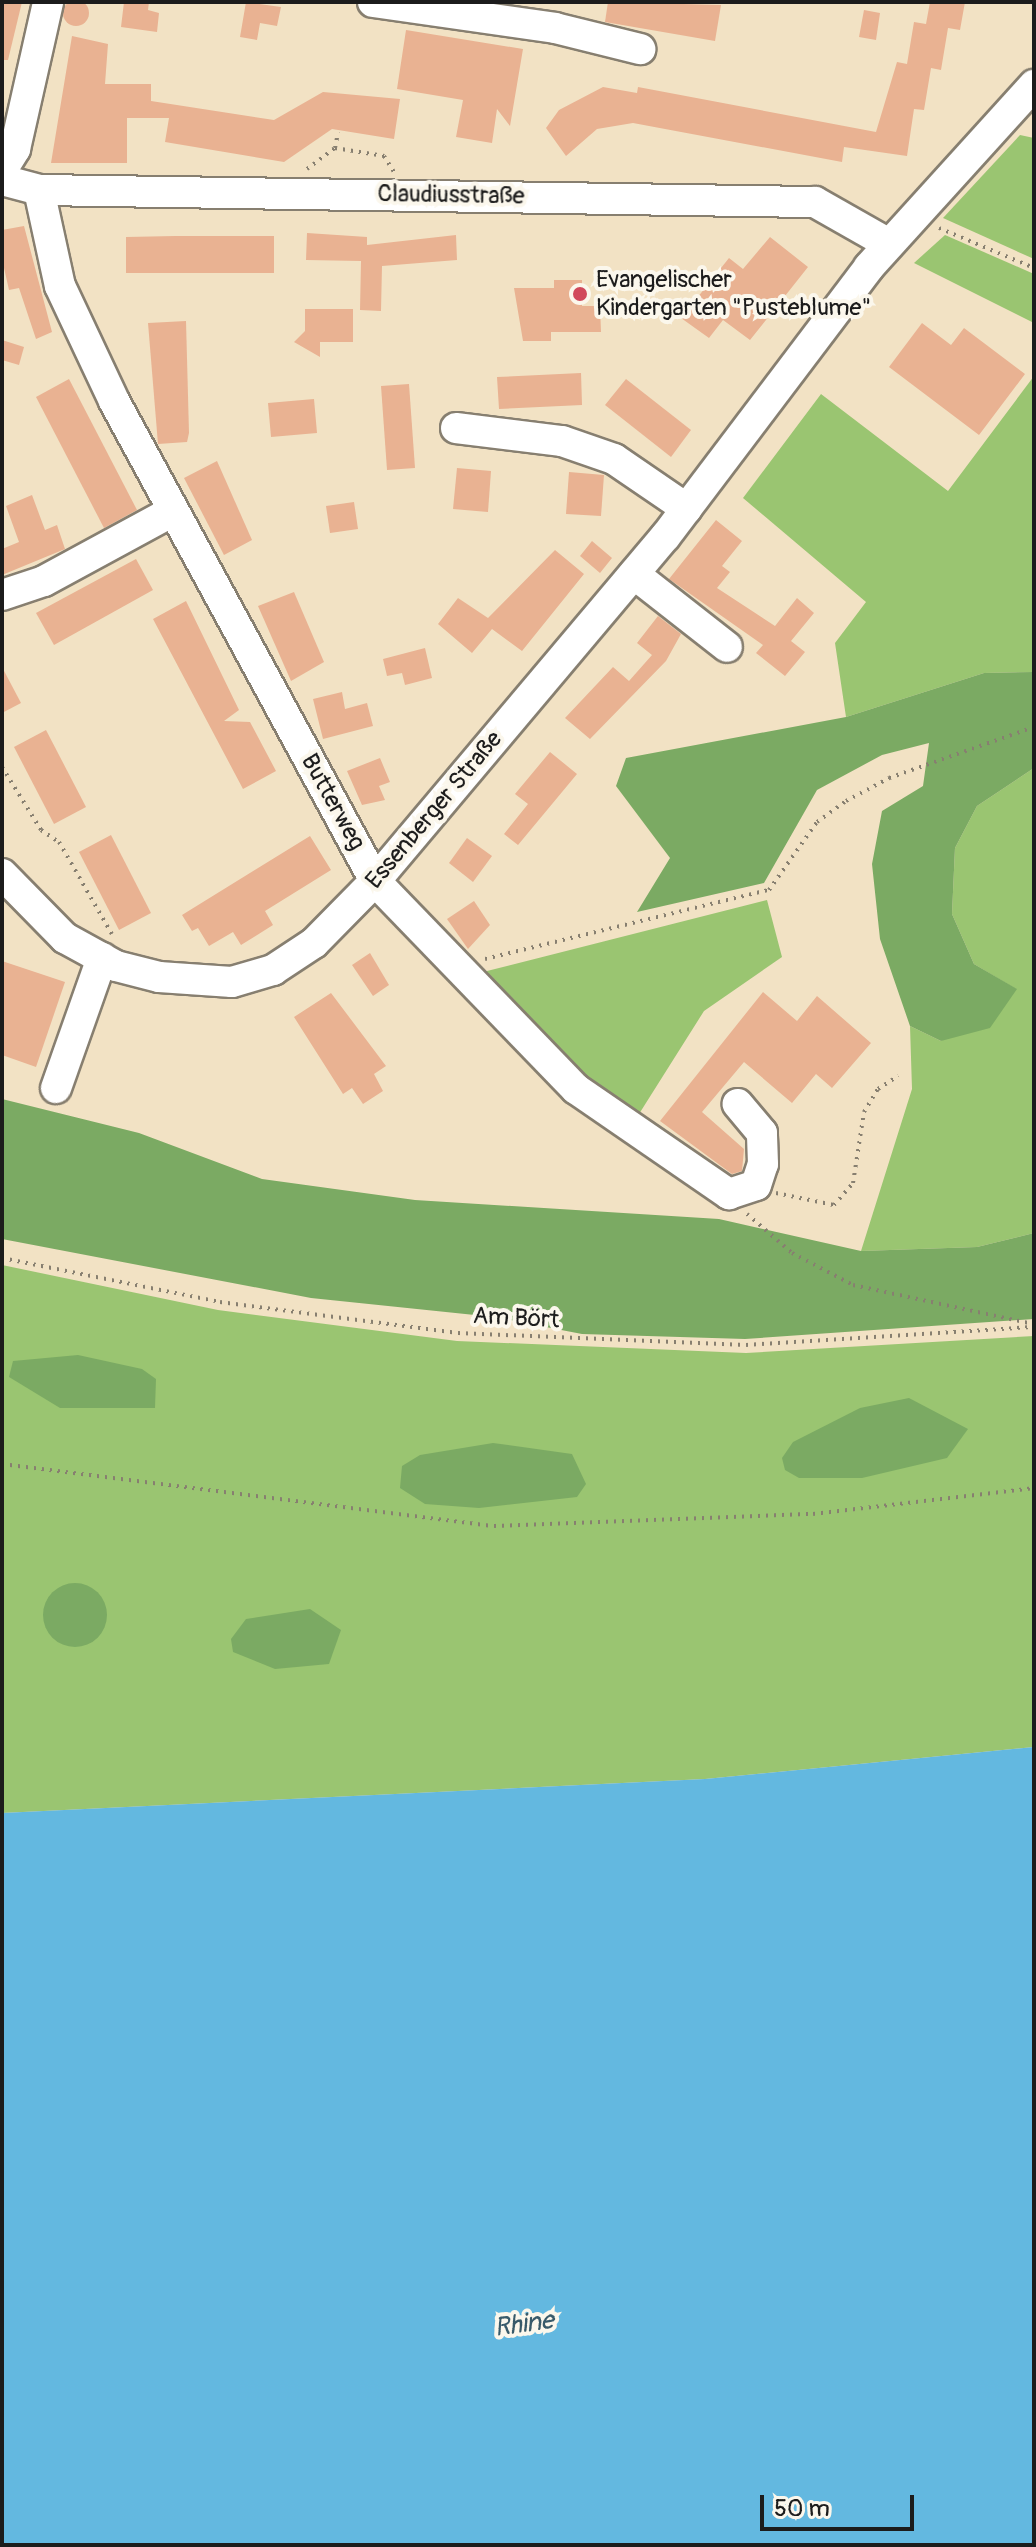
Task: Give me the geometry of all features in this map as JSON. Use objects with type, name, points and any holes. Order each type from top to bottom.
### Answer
[{"type":"street","points":[[2,170],[15,149],[48,2]]},
{"type":"street","points":[[373,2],[555,28],[640,49]]},
{"type":"street","name":"Essenberger Straße","points":[[2,874],[65,938],[102,958],[191,983],[232,982],[273,970],[314,943],[375,881],[634,574],[889,244],[1027,105]]},
{"type":"street","name":"Claudiusstraße","points":[[2,180],[39,190],[815,202],[889,244]]},
{"type":"street","name":"Butterweg","points":[[39,190],[60,286],[169,513],[375,881],[576,1089],[742,1189]]},
{"type":"street","points":[[456,428],[562,441],[614,459],[687,509]]},
{"type":"street","points":[[2,595],[44,581],[169,513]]},
{"type":"street","points":[[634,574],[727,647]]},
{"type":"street","points":[[56,1088],[102,958]]},
{"type":"street","points":[[738,1104],[762,1133],[742,1189]]},
{"type":"path","points":[[277,192],[335,148],[338,132]]},
{"type":"path","points":[[335,148],[384,156],[407,195]]},
{"type":"path","points":[[918,212],[1034,268]]},
{"type":"path","points":[[461,971],[769,890],[817,822],[846,801],[889,778],[1034,727]]},
{"type":"path","points":[[2,767],[41,830],[59,842],[133,969]]},
{"type":"path","points":[[742,1189],[812,1206],[834,1205],[853,1183],[864,1112],[878,1089],[898,1076]]},
{"type":"path","points":[[742,1189],[792,1253],[853,1285],[1034,1325]]},
{"type":"path","name":"Am Bört","points":[[2,1258],[220,1302],[458,1333],[746,1345],[1034,1325]]},
{"type":"path","points":[[2,1464],[494,1526],[769,1517],[1034,1488]]},
{"type":"green space","points":[[1020,135],[1034,138],[1034,259],[943,218]]},
{"type":"green space","points":[[945,235],[1034,274],[1034,323],[914,263]]},
{"type":"green space","points":[[1034,376],[1034,672],[984,673],[846,717],[835,643],[866,602],[743,498],[821,394],[948,491]]},
{"type":"green space","points":[[1034,672],[1034,768],[977,806],[955,848],[952,914],[974,964],[1017,989],[990,1028],[941,1041],[910,1026],[880,939],[872,864],[882,811],[923,786],[929,743],[882,755],[817,790],[764,883],[637,912],[670,858],[616,786],[626,758],[846,717],[984,673]]},
{"type":"green space","points":[[1034,768],[1034,1233],[977,1247],[861,1251],[912,1089],[910,1026],[941,1041],[1016,989],[974,964],[952,914],[955,848],[977,806]]},
{"type":"green space","points":[[767,900],[782,957],[704,1011],[639,1114],[582,1081],[475,974]]},
{"type":"green space","points":[[2,1099],[139,1133],[262,1179],[415,1200],[719,1219],[861,1251],[977,1247],[1034,1233],[1034,1319],[745,1339],[582,1334],[494,1317],[311,1298],[2,1239]]},
{"type":"green space","points":[[2,1265],[218,1310],[457,1341],[746,1353],[1034,1336],[1034,1747],[705,1779],[2,1813]]},
{"type":"green space","points":[[78,1355],[142,1369],[156,1379],[155,1408],[60,1408],[9,1377],[13,1361]]},
{"type":"green space","points":[[909,1398],[968,1429],[947,1458],[862,1478],[799,1478],[785,1470],[782,1458],[793,1442],[860,1408]]},
{"type":"green space","points":[[493,1443],[572,1454],[586,1484],[577,1497],[479,1508],[425,1504],[400,1488],[402,1466],[420,1455]]},
{"type":"green space","points":[[69,1583],[81,1583],[98,1592],[105,1603],[105,1627],[98,1638],[81,1647],[69,1647],[57,1642],[48,1633],[43,1621],[43,1609],[48,1597],[57,1588]]},
{"type":"green space","points":[[310,1609],[341,1630],[329,1664],[275,1669],[233,1652],[231,1639],[246,1619]]},
{"type":"water","name":"Rhine","points":[[1034,1747],[1034,2545],[2,2545],[2,1813],[705,1779]]},
{"type":"building","points":[[76,0],[85,4],[89,13],[85,22],[76,26],[67,22],[63,13],[67,4]]},
{"type":"building","points":[[2,2],[22,2],[8,60],[2,60]]},
{"type":"building","points":[[124,2],[149,2],[148,10],[159,13],[157,32],[121,27]]},
{"type":"building","points":[[246,2],[281,7],[277,26],[260,23],[257,40],[240,37]]},
{"type":"building","points":[[608,2],[721,5],[715,41],[605,22]]},
{"type":"building","points":[[930,2],[965,2],[960,30],[948,28],[941,70],[931,68],[924,110],[914,109],[907,156],[844,147],[842,162],[633,123],[597,129],[566,156],[546,128],[559,110],[603,87],[637,93],[638,87],[876,132],[897,62],[907,64],[914,22],[926,24]]},
{"type":"building","points":[[864,10],[880,13],[876,40],[859,37]]},
{"type":"building","points":[[406,30],[523,49],[510,126],[497,109],[492,143],[456,137],[463,100],[397,89]]},
{"type":"building","points":[[72,36],[108,44],[105,84],[151,84],[151,101],[274,120],[323,92],[400,99],[394,139],[332,129],[284,162],[165,142],[169,118],[127,118],[127,163],[51,163]]},
{"type":"building","points":[[24,226],[52,332],[36,339],[19,288],[9,290],[2,259],[2,230]]},
{"type":"building","points":[[307,233],[367,237],[367,245],[456,235],[457,260],[382,266],[381,311],[360,310],[361,261],[306,260]]},
{"type":"building","points":[[274,236],[274,273],[126,273],[126,237]]},
{"type":"building","points":[[770,237],[808,267],[750,340],[723,320],[709,338],[681,318],[729,258],[743,269]]},
{"type":"building","points":[[554,280],[582,280],[582,306],[600,306],[601,332],[551,332],[551,341],[523,341],[514,288],[554,288]]},
{"type":"building","points":[[305,309],[353,309],[353,342],[320,342],[320,357],[294,342],[305,331]]},
{"type":"building","points":[[186,321],[187,442],[158,444],[148,323]]},
{"type":"building","points":[[922,323],[951,345],[964,328],[1025,374],[979,435],[889,367]]},
{"type":"building","points":[[2,340],[24,347],[19,365],[2,360]]},
{"type":"building","points":[[581,373],[582,405],[499,409],[497,377]]},
{"type":"building","points":[[69,379],[137,510],[104,528],[36,397]]},
{"type":"building","points":[[626,379],[691,430],[671,457],[605,405]]},
{"type":"building","points":[[409,384],[415,468],[387,470],[381,386]]},
{"type":"building","points":[[314,399],[317,433],[271,437],[268,403]]},
{"type":"building","points":[[217,461],[252,540],[224,555],[184,478]]},
{"type":"building","points":[[457,468],[491,471],[488,512],[453,509]]},
{"type":"building","points":[[569,472],[604,475],[601,516],[566,514]]},
{"type":"building","points":[[32,495],[45,530],[57,525],[65,549],[2,575],[2,549],[19,542],[6,506]]},
{"type":"building","points":[[354,502],[358,529],[330,533],[326,506]]},
{"type":"building","points":[[716,520],[742,541],[722,566],[730,572],[717,588],[775,626],[797,598],[814,613],[791,641],[805,652],[785,676],[756,653],[763,645],[669,579]]},
{"type":"building","points":[[592,541],[612,558],[600,573],[580,556]]},
{"type":"building","points":[[555,550],[584,574],[522,651],[492,629],[472,653],[438,624],[458,598],[488,618]]},
{"type":"building","points":[[136,559],[153,590],[54,645],[36,613]]},
{"type":"building","points":[[294,592],[324,662],[291,681],[258,606]]},
{"type":"building","points":[[186,601],[239,710],[224,721],[250,722],[276,771],[243,789],[153,619]]},
{"type":"building","points":[[658,616],[681,634],[666,661],[590,739],[565,718],[613,667],[629,681],[652,655],[637,643]]},
{"type":"building","points":[[425,648],[432,678],[405,685],[402,673],[387,676],[383,659]]},
{"type":"building","points":[[2,667],[21,703],[2,713]]},
{"type":"building","points":[[342,692],[345,709],[367,703],[373,726],[323,739],[313,699]]},
{"type":"building","points":[[46,730],[86,807],[54,824],[14,747]]},
{"type":"building","points":[[550,752],[577,774],[518,845],[504,834],[528,804],[515,794]]},
{"type":"building","points":[[380,758],[390,782],[379,786],[385,800],[362,805],[347,771]]},
{"type":"building","points":[[111,835],[151,913],[119,930],[79,852]]},
{"type":"building","points":[[310,836],[331,870],[265,911],[273,925],[241,945],[233,932],[209,946],[198,928],[192,931],[182,915]]},
{"type":"building","points":[[467,838],[492,856],[473,882],[449,863]]},
{"type":"building","points":[[474,901],[490,925],[468,949],[447,919]]},
{"type":"building","points":[[370,953],[389,985],[373,996],[352,965]]},
{"type":"building","points":[[2,961],[65,982],[36,1067],[2,1055]]},
{"type":"building","points":[[763,992],[797,1021],[817,996],[871,1043],[832,1088],[816,1074],[792,1103],[744,1062],[702,1112],[744,1149],[742,1171],[732,1174],[660,1121]]},
{"type":"building","points":[[331,993],[386,1066],[374,1074],[383,1091],[363,1104],[352,1088],[343,1094],[294,1017]]},
{"type":"place","name":"Evangelischer Kindergarten \"Pusteblume\"","points":[[580,294]]}]
